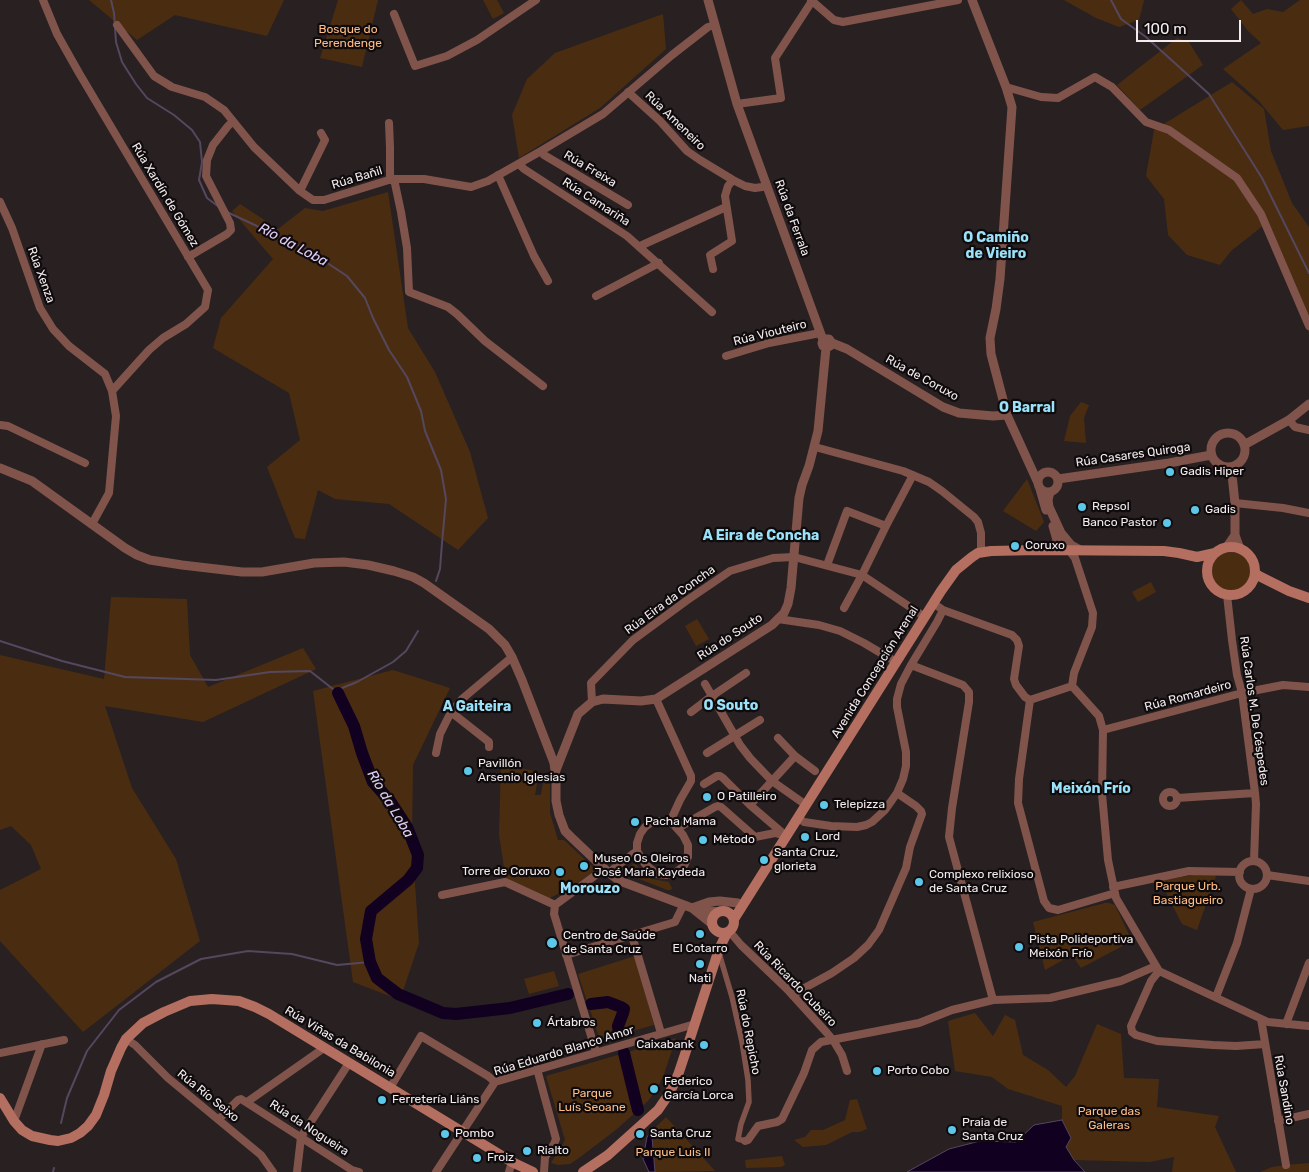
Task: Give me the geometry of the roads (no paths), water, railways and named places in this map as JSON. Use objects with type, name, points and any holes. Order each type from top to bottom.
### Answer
[{"type":"main road","points":[[1164,551],[1197,557],[1216,553],[1226,548],[1240,549],[1247,553],[1255,566],[1252,584],[1244,592]]},
{"type":"main road","name":"Avenida Concepción Arenal","points":[[722,930],[734,926],[734,919],[933,603],[956,570],[972,557],[991,551],[1164,551]]},
{"type":"main road","points":[[1164,551],[1203,566],[1207,570]]},
{"type":"main road","points":[[1216,553],[1211,558],[1207,570],[1211,585],[1219,592],[1227,595],[1236,595],[1254,588],[1264,587],[1289,591]]},
{"type":"main road","points":[[1255,573],[1289,591],[1309,598]]},
{"type":"main road","points":[[721,912],[748,898]]},
{"type":"main road","name":"Avenida Concepción Arenal","points":[[583,1172],[608,1155],[658,1110],[669,1094],[678,1075],[720,949],[722,930],[713,917],[721,912]]},
{"type":"main road","points":[[721,912],[731,913],[734,919]]},
{"type":"main road","name":"Rúa Viñas da Babilonia","points":[[14,1121],[22,1130],[32,1136],[50,1140],[71,1138],[80,1133],[96,1115],[115,1059],[126,1039],[143,1023],[190,1001],[225,999],[256,1006],[463,1132],[510,1167],[533,1172]]},
{"type":"main road","points":[[0,1098],[14,1121]]},
{"type":"street","name":"Rúa Xardín de Gómez","points":[[43,0],[66,50],[208,290],[205,307],[186,324],[163,338],[149,350],[112,391]]},
{"type":"street","points":[[394,14],[415,66],[447,56],[477,40],[536,0]]},
{"type":"street","name":"Rúa da Ferrala","points":[[708,0],[737,104],[825,341]]},
{"type":"street","points":[[737,104],[781,98],[775,58],[811,0],[834,20],[843,22],[958,0]]},
{"type":"street","points":[[972,0],[1012,107],[1000,279],[990,338],[991,354],[1007,415],[1039,486],[1043,491],[1053,491],[1058,486],[1058,479],[1050,472],[1043,474],[1039,478],[1039,486],[1041,497],[1057,537],[1055,546],[1051,550]]},
{"type":"street","name":"Rúa Bañil","points":[[117,25],[154,76],[172,87],[205,97],[224,110],[254,147],[300,191],[313,200],[324,200],[392,180],[424,179],[471,187],[488,181],[603,114],[708,27],[715,25]]},
{"type":"street","points":[[1006,87],[1041,97],[1058,98],[1095,77],[1112,87],[1146,122],[1169,130],[1237,178],[1261,214],[1309,326]]},
{"type":"street","name":"Rúa Ameneiro","points":[[628,92],[660,121],[687,151],[700,160],[745,186],[755,188],[766,186]]},
{"type":"street","points":[[188,257],[231,230],[230,223],[206,176],[207,160],[213,145],[233,122]]},
{"type":"street","points":[[389,122],[392,180],[401,212],[407,248],[409,292],[448,307],[485,341],[543,386]]},
{"type":"street","points":[[300,191],[325,140],[321,133]]},
{"type":"street","name":"Rúa Freixa","points":[[541,151],[544,155],[628,205]]},
{"type":"street","name":"Rúa Camariña","points":[[519,164],[627,236],[712,312]]},
{"type":"street","points":[[498,176],[534,256],[548,281]]},
{"type":"street","points":[[713,269],[710,255],[732,241],[725,196],[728,186],[733,180]]},
{"type":"street","name":"Rúa Xenza","points":[[0,202],[12,228],[44,316],[69,346],[105,374],[112,391]]},
{"type":"street","points":[[640,246],[726,207]]},
{"type":"street","points":[[596,296],[659,263]]},
{"type":"street","name":"Rúa de Coruxo","points":[[825,341],[847,349],[943,407],[959,413],[993,416],[1007,415]]},
{"type":"street","name":"Rúa Viouteiro","points":[[726,356],[769,343],[825,341]]},
{"type":"street","name":"Rúa do Souto","points":[[592,702],[603,699],[641,701],[656,699],[772,625],[784,613],[788,604],[802,485],[815,447],[818,431],[825,341]]},
{"type":"street","points":[[92,524],[109,493],[116,416],[112,391]]},
{"type":"street","points":[[1244,445],[1289,420],[1309,404]]},
{"type":"street","points":[[1289,420],[1295,427],[1309,430]]},
{"type":"street","points":[[0,425],[8,426],[85,463]]},
{"type":"street","points":[[1228,433],[1238,436],[1244,445],[1244,456],[1232,469],[1217,464],[1212,456],[1211,445],[1222,434],[1228,433]]},
{"type":"street","points":[[815,447],[913,475],[942,490],[978,522],[981,533],[981,553]]},
{"type":"street","name":"Rúa Casares Quiroga","points":[[1058,479],[1212,456]]},
{"type":"street","points":[[1030,467],[1043,474]]},
{"type":"street","points":[[0,468],[32,481],[137,555],[150,560],[242,572],[262,572],[314,563],[344,562],[368,565],[400,573],[414,577],[424,583],[489,628],[505,645],[512,657],[556,770],[556,800],[565,831],[606,871],[620,881],[690,907],[721,912]]},
{"type":"street","points":[[1232,469],[1236,535],[1240,549]]},
{"type":"street","points":[[844,608],[913,475]]},
{"type":"street","points":[[1050,492],[1049,507],[1060,532],[1075,550],[1074,558],[1093,613],[1092,626],[1074,673],[1072,686]]},
{"type":"street","points":[[1235,503],[1309,513]]},
{"type":"street","points":[[827,565],[847,511],[886,526]]},
{"type":"street","points":[[1226,548],[1236,535]]},
{"type":"street","name":"Rúa Eira da Concha","points":[[592,702],[591,683],[632,640],[730,571],[773,558],[794,557],[862,575],[925,616]]},
{"type":"street","name":"Rúa Carlos M. De Céspedes","points":[[1227,595],[1255,793],[1254,861]]},
{"type":"street","points":[[933,603],[943,610],[1012,636],[1017,640],[1019,646],[1014,679],[1025,697],[1030,700]]},
{"type":"street","points":[[798,818],[804,822],[857,827],[866,825],[880,816],[896,793],[903,779],[906,766],[906,752],[897,707],[901,684],[943,610]]},
{"type":"street","points":[[778,619],[819,625],[840,631],[896,662]]},
{"type":"street","points":[[436,753],[440,734],[451,712],[470,692],[512,657]]},
{"type":"street","points":[[911,665],[964,685],[969,692],[949,837],[993,1000]]},
{"type":"street","points":[[691,712],[746,673]]},
{"type":"street","points":[[704,684],[740,745],[750,758],[772,781],[806,805]]},
{"type":"street","name":"Rúa Romardeiro","points":[[1103,730],[1242,693],[1282,685],[1309,687]]},
{"type":"street","points":[[1030,700],[1072,686]]},
{"type":"street","points":[[1072,686],[1099,716],[1103,730],[1102,794],[1108,860],[1116,898],[1158,968],[1268,1022],[1309,1026]]},
{"type":"street","points":[[656,699],[691,776],[691,781],[670,822]]},
{"type":"street","points":[[1030,700],[1019,779],[1018,803],[1044,901],[1049,908],[1058,910],[1114,890],[1189,871],[1240,872]]},
{"type":"street","points":[[556,770],[578,714],[592,702]]},
{"type":"street","points":[[451,712],[489,742],[489,747]]},
{"type":"street","points":[[707,753],[760,720]]},
{"type":"street","points":[[778,738],[795,756],[815,770]]},
{"type":"street","points":[[750,805],[795,756]]},
{"type":"street","points":[[704,784],[720,776],[786,836]]},
{"type":"street","points":[[793,996],[798,991],[832,973],[854,958],[868,946],[879,930],[906,868],[910,847],[922,814],[916,806],[896,793]]},
{"type":"street","points":[[1177,798],[1255,793]]},
{"type":"street","points":[[678,828],[718,806],[755,837],[775,833],[786,836]]},
{"type":"street","points":[[652,822],[670,822],[678,828],[688,845],[688,857],[684,866],[675,873],[657,874],[645,864],[637,851],[640,834],[652,822]]},
{"type":"street","points":[[596,1052],[554,914],[555,905],[637,851]]},
{"type":"street","points":[[1254,861],[1264,866],[1267,870],[1267,876],[1261,887],[1251,889],[1242,883],[1240,872],[1244,865],[1254,861]]},
{"type":"street","points":[[1267,876],[1309,881]]},
{"type":"street","points":[[442,894],[505,882],[555,905]]},
{"type":"street","points":[[1216,997],[1237,943],[1251,889]]},
{"type":"street","points":[[566,955],[675,922],[690,907],[720,901],[738,903]]},
{"type":"street","points":[[690,907],[722,930]]},
{"type":"street","name":"Rúa Ricardo Cubeiro","points":[[722,930],[737,941],[793,996],[833,1040],[842,1055],[847,1071]]},
{"type":"street","points":[[632,936],[661,1033]]},
{"type":"street","name":"Rúa Ricardo Cubeiro","points":[[720,949],[730,941],[737,941]]},
{"type":"street","name":"Rúa do Repicho","points":[[720,949],[742,1042],[748,1080],[749,1102],[738,1139],[745,1141]]},
{"type":"street","points":[[1286,1024],[1309,963]]},
{"type":"street","points":[[745,1141],[748,1140],[758,1126],[782,1119],[804,1073],[812,1050],[822,1042],[919,1023],[952,1010],[993,1000],[1050,998],[1121,981],[1158,968]]},
{"type":"street","points":[[1158,968],[1131,1026],[1132,1032],[1136,1035],[1157,1041],[1205,1045],[1236,1046],[1265,1044]]},
{"type":"street","name":"Rúa Sandino","points":[[1261,1019],[1286,1165]]},
{"type":"street","name":"Rúa Eduardo Blanco Amor","points":[[436,1172],[495,1082],[695,1024]]},
{"type":"street","points":[[390,1088],[421,1036],[495,1082]]},
{"type":"street","name":"Rúa Río Seixo","points":[[126,1039],[135,1045],[168,1078],[261,1155],[274,1172]]},
{"type":"street","points":[[0,1053],[64,1040]]},
{"type":"street","points":[[14,1121],[42,1044]]},
{"type":"street","points":[[219,1119],[238,1100],[241,1099],[247,1102],[324,1048]]},
{"type":"street","points":[[297,1172],[301,1136],[349,1062]]},
{"type":"street","points":[[537,1069],[556,1139],[545,1158],[544,1172]]},
{"type":"street","name":"Rúa da Nogueira","points":[[247,1102],[352,1170],[359,1172]]},
{"type":"street","points":[[1278,1121],[1309,1114]]},
{"type":"waterway","name":"Río da Loba","points":[[111,0],[116,42],[122,62],[147,98],[174,115],[192,130],[200,142],[202,162],[199,180],[207,198],[219,207]]},
{"type":"waterway","points":[[1111,0],[1121,19],[1146,37],[1209,94],[1262,178],[1309,273]]},
{"type":"waterway","name":"Río da Loba","points":[[227,212],[306,249],[347,276],[365,298],[389,350],[407,377],[421,411],[425,431],[441,470],[446,499],[440,569],[436,581]]},
{"type":"waterway","points":[[0,641],[62,661],[125,677],[216,680],[270,672],[310,671],[338,693],[342,688],[393,662],[406,651],[418,631]]},
{"type":"waterway","name":"Río da Loba","points":[[338,693],[354,726],[373,782],[390,801],[407,827],[418,855],[417,868],[408,880],[371,911],[366,939],[370,962],[377,978],[398,994],[443,1013],[456,1014],[510,1008],[568,994]]},
{"type":"waterway","points":[[61,1123],[67,1098],[87,1051],[119,1010],[156,982],[201,959],[248,951],[292,954],[337,965],[370,962]]},
{"type":"waterway","name":"Río da Loba","points":[[591,1004],[608,1002],[624,1009],[618,1026],[619,1034]]},
{"type":"waterway","name":"Río da Loba","points":[[624,1053],[638,1110]]},
{"type":"waterway","points":[[53,1172],[54,1168]]},
{"type":"place","name":"Gadis Hiper","points":[[1170,472]]},
{"type":"place","name":"Repsol","points":[[1082,507]]},
{"type":"place","name":"Gadis","points":[[1195,510]]},
{"type":"place","name":"Banco Pastor","points":[[1167,523]]},
{"type":"place","name":"Coruxo","points":[[1015,546]]},
{"type":"place","name":"Pavillón Arsenio Iglesias","points":[[468,771]]},
{"type":"place","name":"O Patilleiro","points":[[707,797]]},
{"type":"place","name":"Telepizza","points":[[824,805]]},
{"type":"place","name":"Pacha Mama","points":[[635,822]]},
{"type":"place","name":"Lord","points":[[805,837]]},
{"type":"place","name":"Mètodo","points":[[703,840]]},
{"type":"place","name":"Santa Cruz, glorieta","points":[[764,860]]},
{"type":"place","name":"Museo Os Oleiros José María Kaydeda","points":[[584,866]]},
{"type":"place","name":"Torre de Coruxo","points":[[560,872]]},
{"type":"place","name":"Complexo relixioso de Santa Cruz","points":[[919,882]]},
{"type":"place","name":"El Cotarro","points":[[700,934]]},
{"type":"place","name":"Centro de Saúde de Santa Cruz","points":[[552,943]]},
{"type":"place","name":"Pista Polideportiva Meixón Frío","points":[[1019,947]]},
{"type":"place","name":"Nati","points":[[700,964]]},
{"type":"place","name":"Ártabros","points":[[537,1023]]},
{"type":"place","name":"Caixabank","points":[[704,1045]]},
{"type":"place","name":"Porto Cobo","points":[[877,1071]]},
{"type":"place","name":"Federico García Lorca","points":[[654,1089]]},
{"type":"place","name":"Ferretería Liáns","points":[[382,1100]]},
{"type":"place","name":"Praia de Santa Cruz","points":[[952,1130]]},
{"type":"place","name":"Pombo","points":[[445,1134]]},
{"type":"place","name":"Santa Cruz","points":[[640,1134]]},
{"type":"place","name":"Rialto","points":[[527,1151]]},
{"type":"place","name":"Froiz","points":[[477,1158]]},
{"type":"district","name":"O Camiño de Vieiro","points":[[996,246]]},
{"type":"district","name":"O Barral","points":[[1027,408]]},
{"type":"district","name":"A Eira de Concha","points":[[761,536]]},
{"type":"district","name":"O Souto","points":[[731,706]]},
{"type":"district","name":"A Gaiteira","points":[[477,707]]},
{"type":"district","name":"Meixón Frío","points":[[1091,789]]},
{"type":"district","name":"Morouzo","points":[[590,889]]},
{"type":"park label","name":"Bosque do Perendenge","points":[[348,37]]},
{"type":"park label","name":"Parque Urb. Bastiagueiro","points":[[1188,894]]},
{"type":"park label","name":"Parque Luís Seoane","points":[[592,1101]]},
{"type":"park label","name":"Parque das Galeras","points":[[1109,1119]]},
{"type":"park label","name":"Parque Luis II","points":[[673,1153]]}]
